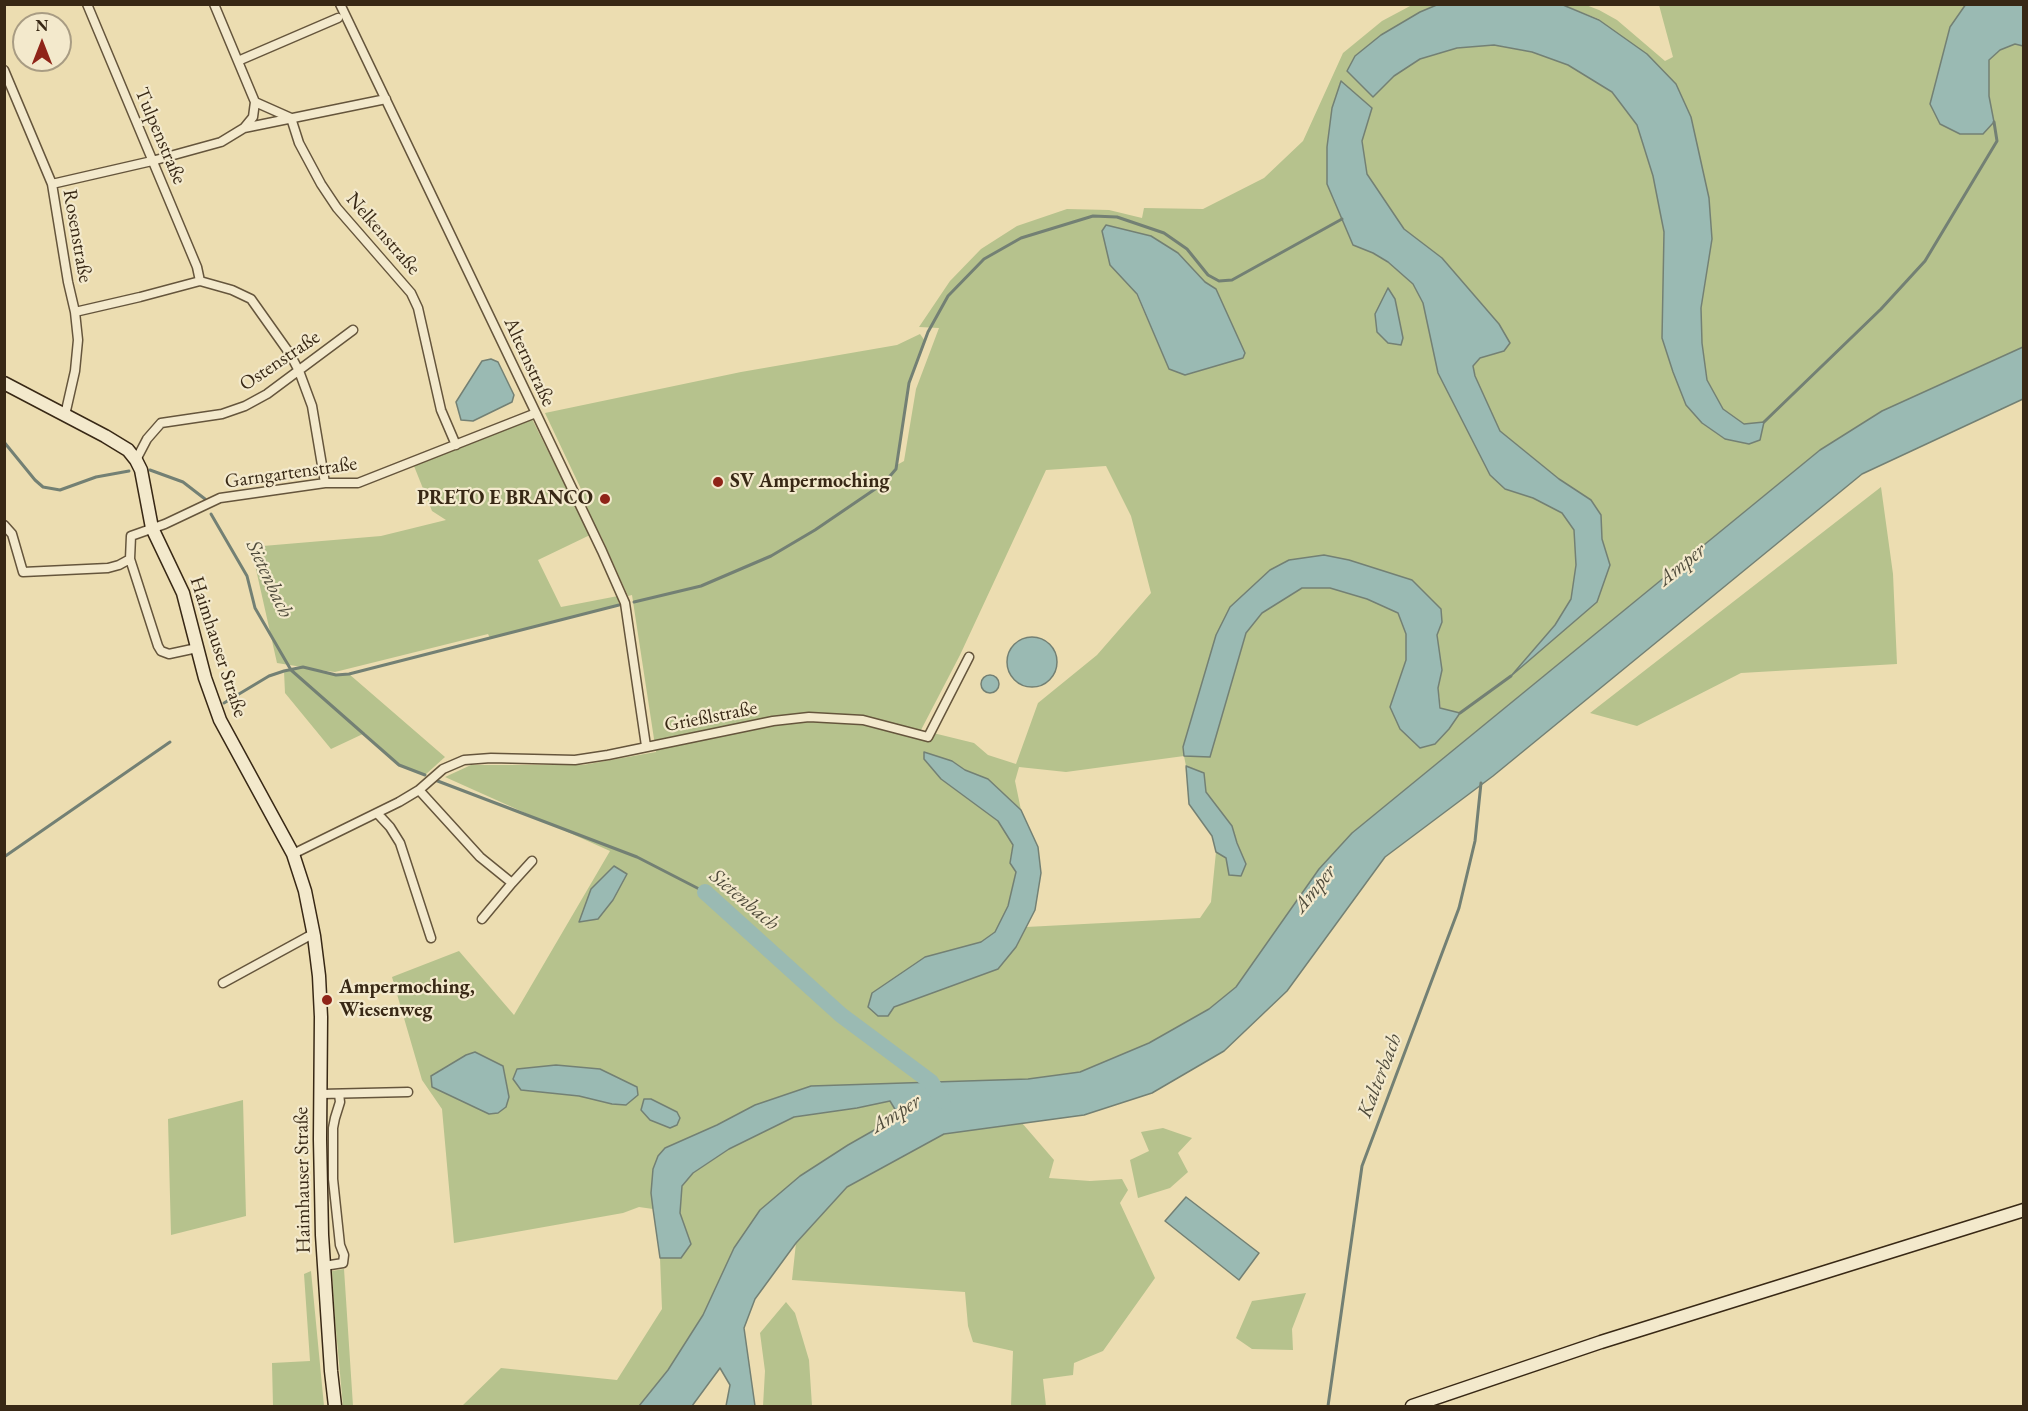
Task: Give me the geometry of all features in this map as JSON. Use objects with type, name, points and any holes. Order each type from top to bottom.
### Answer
[{"type":"main road","points":[[4,383],[128,450],[136,460]]},
{"type":"main road","name":"Haimhauser Straße","points":[[136,460],[141,470],[152,528],[183,593],[210,693],[225,730],[293,854],[305,891],[314,936],[321,1017],[320,1139],[324,1266],[331,1371],[336,1407]]},
{"type":"main road","points":[[1412,1407],[1601,1342],[2024,1210]]},
{"type":"street","name":"Tulpenstraße","points":[[87,4],[197,267],[200,280]]},
{"type":"street","points":[[214,4],[255,102],[253,117],[244,128]]},
{"type":"street","name":"Alternstraße","points":[[340,4],[602,550],[625,603],[646,746]]},
{"type":"street","points":[[238,61],[339,18]]},
{"type":"street","name":"Rosenstraße","points":[[4,70],[52,184],[75,312],[78,340],[75,371],[65,415]]},
{"type":"street","points":[[52,184],[221,142],[244,128],[386,99]]},
{"type":"street","points":[[255,102],[291,118]]},
{"type":"street","name":"Nelkenstraße","points":[[291,118],[299,142],[321,184],[337,208],[411,292],[418,308],[441,410],[456,445]]},
{"type":"street","points":[[75,312],[200,280],[251,299],[290,354],[299,371],[312,406],[325,483]]},
{"type":"street","name":"Ostenstraße","points":[[136,460],[147,439],[161,423],[222,414],[234,410],[267,394],[353,330]]},
{"type":"street","name":"Garngartenstraße","points":[[130,559],[131,536],[165,524],[220,498],[325,483],[358,483],[536,413]]},
{"type":"street","points":[[4,525],[12,534],[23,572],[108,568],[130,559],[161,651],[169,654],[197,648]]},
{"type":"street","name":"Grießlstraße","points":[[293,854],[419,790],[443,769],[464,760],[491,758],[575,760],[773,722],[823,716],[863,720],[928,737],[969,657]]},
{"type":"street","points":[[419,790],[480,858],[512,883]]},
{"type":"street","points":[[377,813],[400,843],[431,938]]},
{"type":"street","points":[[482,919],[532,861]]},
{"type":"street","points":[[223,983],[309,936],[314,936]]},
{"type":"street","name":"Haimhauser Straße","points":[[321,1094],[408,1092]]},
{"type":"street","name":"Haimhauser Straße","points":[[324,1266],[343,1263],[344,1255],[340,1245],[333,1179],[333,1128],[340,1102],[339,1094]]},
{"type":"green space","points":[[1439,4],[1420,12],[1381,35],[1355,56],[1373,97],[1394,76],[1420,59],[1457,48],[1494,45],[1532,52],[1568,65],[1612,92],[1637,125],[1653,176],[1664,232],[1663,338],[1702,423],[1725,439],[1749,444],[1744,424],[1723,409],[1707,380],[1702,343],[1701,308],[1712,239],[1709,198],[1599,19],[1563,5],[1586,5],[1599,10],[1617,20],[1665,61],[1673,57],[1659,5],[1966,5],[1964,6],[1994,122],[1989,96],[1989,60],[2000,50],[2015,44],[2023,46],[2023,347],[1882,411],[1820,450],[1352,833],[1319,869],[1236,987],[1209,1009],[1149,1043],[1080,1072],[755,1105],[717,1125],[651,1193],[653,1209],[639,1207],[623,1213],[454,1243],[442,1109],[422,1080],[392,977],[459,951],[514,1015],[610,851],[445,777],[471,765],[583,765],[656,752],[632,595],[628,596],[592,521],[581,489],[545,413],[741,372],[897,345],[920,334],[925,341],[909,383],[897,465],[904,461],[916,389],[939,328],[919,327],[950,281],[981,249],[1017,226],[1067,209],[1109,210],[1142,218],[1144,208],[1203,209],[1264,178],[1303,141],[1343,53],[1382,21],[1412,5]],"holes":[[[1341,81],[1372,108],[1362,141],[1367,174],[1404,229],[1442,258],[1499,324],[1504,351],[1480,358],[1473,365],[1475,376],[1500,431],[1559,479],[1591,500],[1601,515],[1602,539],[1610,565],[1515,671],[1555,625],[1571,599],[1576,565],[1574,530],[1562,513],[1533,498],[1505,489],[1438,373],[1423,303],[1413,284],[1388,262],[1353,245],[1342,219]],[[1106,225],[1151,236],[1178,253],[1205,282],[1216,289],[1169,369]],[[1106,466],[1131,516],[1151,593],[1097,655],[1038,703],[1016,764],[988,755],[974,743],[921,730],[960,655],[1046,470]],[[1324,555],[1349,560],[1442,622],[1437,635],[1442,670],[1438,688],[1441,709],[1459,713],[1435,744],[1390,707],[1406,660],[1406,634],[1398,613],[1367,599],[1330,588],[1302,588],[1262,613],[1246,633],[1210,757],[1230,607],[1289,560]],[[1184,756],[1186,766],[1204,773],[1206,792],[1232,826],[1246,864],[1226,858],[1216,852],[1211,902],[1200,918],[1026,927],[1016,947],[998,969],[894,1007],[925,957],[981,942],[995,932],[1008,906],[1016,872],[1010,863],[1013,845],[998,821],[941,779],[924,759],[952,761],[965,770],[988,779],[1021,810],[1015,781],[1019,767],[1066,772]],[[503,1066],[509,1096],[498,1113],[489,1114],[432,1087]],[[600,1069],[612,1104],[579,1096],[521,1090]]]},
{"type":"green space","points":[[532,419],[590,535],[538,560],[561,607],[618,596],[619,605],[490,638],[488,634],[335,672],[311,669],[336,675],[349,674],[445,757],[425,775],[401,766],[365,733],[331,749],[285,693],[284,671],[302,667],[277,663],[251,547],[381,536],[446,520],[432,511],[414,466],[477,438]]},
{"type":"green space","points":[[1881,487],[1893,574],[1897,664],[1741,673],[1637,726],[1590,713]]},
{"type":"green space","points":[[243,1100],[246,1216],[171,1235],[168,1119]]},
{"type":"green space","points":[[890,1101],[899,1116],[800,1176],[734,1248],[703,1315],[668,1370],[639,1406],[462,1406],[501,1368],[617,1380],[662,1309],[660,1258],[681,1258],[691,1244],[680,1213],[682,1186],[693,1173],[729,1149],[794,1117]]},
{"type":"green space","points":[[1022,1123],[1054,1160],[1049,1178],[1090,1181],[1122,1179],[1128,1190],[1120,1203],[1155,1278],[1103,1351],[1074,1363],[1073,1375],[1043,1379],[1046,1406],[1011,1406],[1013,1351],[973,1342],[968,1326],[965,1292],[792,1280],[796,1243],[847,1187],[944,1134]]},
{"type":"green space","points":[[1163,1128],[1192,1138],[1178,1153],[1188,1172],[1170,1188],[1138,1198],[1130,1160],[1149,1151],[1141,1132]]},
{"type":"green space","points":[[344,1269],[353,1406],[343,1406],[335,1319],[332,1271]]},
{"type":"green space","points":[[311,1271],[324,1406],[273,1406],[272,1363],[310,1361],[304,1274]]},
{"type":"green space","points":[[1306,1293],[1292,1329],[1293,1350],[1252,1349],[1236,1338],[1252,1301]]},
{"type":"green space","points":[[786,1302],[795,1313],[809,1360],[812,1406],[763,1406],[765,1371],[760,1333]]},
{"type":"water","points":[[1439,4],[1563,5],[1599,20],[1647,54],[1676,84],[1691,117],[1709,198],[1712,239],[1701,308],[1702,343],[1707,380],[1723,409],[1744,424],[1764,422],[1760,440],[1749,444],[1725,439],[1702,423],[1686,405],[1662,338],[1664,232],[1653,176],[1637,125],[1612,92],[1568,65],[1532,52],[1494,45],[1457,48],[1420,59],[1394,76],[1373,97],[1347,71],[1355,56],[1381,35],[1420,12]]},
{"type":"water","points":[[1966,4],[2023,5],[2023,46],[2015,44],[2000,50],[1989,60],[1989,96],[1994,122],[1983,134],[1960,134],[1940,124],[1930,104],[1950,27]]},
{"type":"water","points":[[1341,81],[1372,108],[1362,141],[1367,174],[1404,229],[1442,258],[1499,324],[1510,343],[1504,351],[1480,358],[1473,366],[1475,376],[1500,431],[1559,479],[1591,500],[1601,515],[1602,539],[1610,565],[1597,602],[1511,676],[1555,625],[1571,599],[1576,565],[1574,530],[1562,513],[1533,498],[1505,489],[1490,475],[1438,373],[1423,303],[1413,284],[1388,262],[1353,245],[1327,184],[1327,147],[1332,108]]},
{"type":"water","points":[[1106,225],[1151,236],[1178,253],[1205,282],[1216,289],[1245,353],[1243,358],[1185,375],[1169,369],[1137,294],[1110,265],[1102,231]]},
{"type":"water","points":[[1388,288],[1395,299],[1403,338],[1401,345],[1388,343],[1377,332],[1375,314]]},
{"type":"water","name":"Amper","points":[[2023,347],[2023,399],[1862,474],[1493,776],[1385,857],[1287,991],[1224,1051],[1152,1093],[1084,1115],[944,1134],[847,1187],[796,1243],[755,1299],[744,1328],[755,1406],[726,1406],[730,1385],[720,1368],[692,1406],[639,1406],[668,1370],[703,1315],[734,1248],[760,1210],[800,1176],[899,1116],[890,1101],[794,1117],[729,1149],[693,1173],[682,1186],[680,1213],[691,1244],[681,1258],[660,1258],[651,1193],[653,1169],[658,1156],[665,1148],[755,1105],[811,1086],[1028,1079],[1080,1072],[1149,1043],[1209,1009],[1236,987],[1319,869],[1352,833],[1820,450],[1882,411]]},
{"type":"water","points":[[491,359],[498,362],[514,395],[512,402],[473,421],[461,420],[456,402],[482,361]]},
{"type":"water","points":[[1324,555],[1349,560],[1412,580],[1441,609],[1442,622],[1437,635],[1442,670],[1438,688],[1440,708],[1460,713],[1449,729],[1435,744],[1420,748],[1400,729],[1390,707],[1406,660],[1406,634],[1398,613],[1367,599],[1330,588],[1302,588],[1262,613],[1246,633],[1210,757],[1184,756],[1183,747],[1216,635],[1230,607],[1270,570],[1289,560]]},
{"type":"water","points":[[1027,637],[1037,637],[1050,644],[1057,657],[1057,667],[1050,680],[1037,687],[1027,687],[1018,683],[1011,676],[1007,667],[1007,657],[1011,648],[1018,641]]},
{"type":"water","points":[[986,675],[994,675],[999,680],[997,691],[986,693],[981,688],[981,680]]},
{"type":"water","points":[[924,752],[952,761],[965,770],[988,779],[1021,810],[1038,847],[1041,873],[1035,910],[1016,947],[998,969],[894,1007],[888,1016],[878,1016],[868,1007],[872,993],[925,957],[981,942],[995,932],[1008,906],[1016,872],[1010,863],[1013,845],[998,821],[941,779],[924,759]]},
{"type":"water","points":[[1186,766],[1204,773],[1206,792],[1232,826],[1246,864],[1241,876],[1229,875],[1226,858],[1216,852],[1212,836],[1189,804]]},
{"type":"water","points":[[614,866],[627,874],[613,900],[598,919],[579,922],[591,889]]},
{"type":"water","points":[[475,1052],[503,1066],[509,1097],[506,1107],[498,1113],[489,1114],[432,1087],[431,1076]]},
{"type":"water","points":[[556,1065],[600,1069],[637,1087],[638,1095],[626,1105],[612,1104],[579,1096],[521,1090],[513,1079],[517,1069]]},
{"type":"water","points":[[644,1099],[651,1099],[677,1112],[680,1118],[677,1125],[670,1128],[650,1120],[641,1110]]},
{"type":"water","points":[[1186,1197],[1259,1253],[1239,1280],[1165,1221]]},
{"type":"waterway","points":[[1764,422],[1881,309],[1925,261],[1997,141],[1994,122]]},
{"type":"waterway","points":[[634,602],[701,586],[771,556],[815,530],[884,483],[896,469],[909,383],[928,332],[948,296],[984,259],[1021,238],[1093,216],[1117,217],[1164,233],[1187,249],[1208,275],[1219,281],[1232,280],[1342,219]]},
{"type":"waterway","name":"Sietenbach","points":[[4,442],[43,487],[60,490],[96,477],[129,471]]},
{"type":"waterway","name":"Sietenbach","points":[[150,470],[183,482],[205,499]]},
{"type":"waterway","name":"Sietenbach","points":[[211,514],[247,576],[255,608],[291,670],[399,765],[425,775]]},
{"type":"waterway","points":[[224,703],[269,676],[284,671],[303,667],[336,675],[349,674],[619,605]]},
{"type":"waterway","points":[[1460,713],[1511,676]]},
{"type":"waterway","points":[[4,857],[170,742]]},
{"type":"waterway","name":"Sietenbach","points":[[435,780],[637,857],[705,892]]},
{"type":"waterway","name":"Kalterbach","points":[[1328,1406],[1362,1166],[1459,908],[1475,841],[1481,783]]},
{"type":"waterway","name":"Sietenbach","points":[[705,892],[841,1015],[931,1082],[943,1101]]},
{"type":"place","name":"SV Ampermoching","points":[[718,482]]},
{"type":"place","name":"PRETO E BRANCO","points":[[605,499]]},
{"type":"place","name":"Ampermoching, Wiesenweg","points":[[327,1000]]}]
